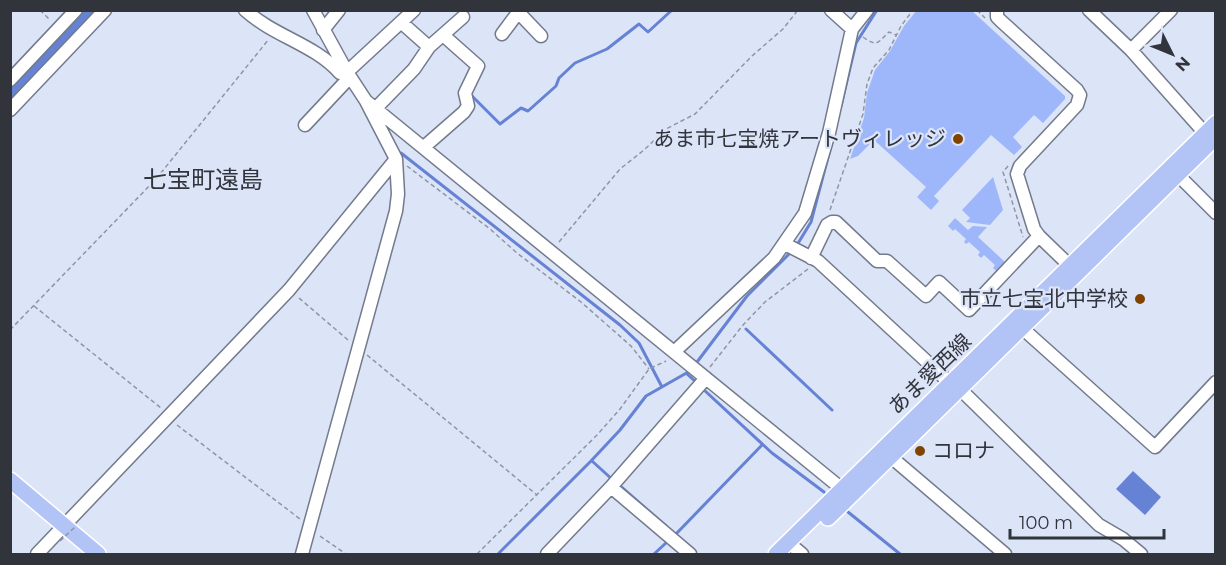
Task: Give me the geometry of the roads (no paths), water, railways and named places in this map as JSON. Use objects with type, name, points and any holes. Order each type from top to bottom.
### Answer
[{"type":"main road","name":"あま愛西線","points":[[776,555],[842,489],[1022,328],[1178,175],[1212,134]]},
{"type":"main road","name":"あま愛西線","points":[[796,553],[1070,266],[1212,134]]},
{"type":"main road","points":[[10,480],[67,532],[98,555]]},
{"type":"street","points":[[10,80],[76,10]]},
{"type":"street","points":[[10,110],[105,10]]},
{"type":"street","points":[[245,10],[274,32],[307,47],[340,73],[349,75]]},
{"type":"street","points":[[302,555],[396,212],[398,194],[396,159],[371,104],[349,75],[313,10]]},
{"type":"street","points":[[323,30],[339,10]]},
{"type":"street","points":[[305,125],[349,75],[414,10]]},
{"type":"street","points":[[831,10],[852,28]]},
{"type":"street","points":[[674,352],[774,258],[791,248],[805,213],[829,133],[852,28],[867,10]]},
{"type":"street","points":[[997,10],[997,16],[1001,21],[1080,95],[1077,105],[1018,170],[1021,188],[1034,229],[1070,266]]},
{"type":"street","points":[[1089,10],[1212,134]]},
{"type":"street","points":[[1131,50],[1171,10]]},
{"type":"street","points":[[502,34],[520,12],[541,36]]},
{"type":"street","points":[[371,104],[414,69],[429,47],[463,17]]},
{"type":"street","points":[[402,23],[429,47]]},
{"type":"street","points":[[424,147],[468,106],[465,93],[478,66],[443,35]]},
{"type":"street","points":[[371,104],[842,489]]},
{"type":"street","points":[[37,555],[67,532],[169,416],[289,290],[396,159]]},
{"type":"street","points":[[1178,175],[1215,213]]},
{"type":"street","points":[[814,260],[827,225],[836,222],[878,261],[887,261],[926,297],[939,282],[969,310],[1039,236]]},
{"type":"street","points":[[791,248],[814,260],[955,386],[1099,525],[1123,539],[1141,555]]},
{"type":"street","points":[[1022,328],[1155,447],[1215,382]]},
{"type":"street","points":[[547,555],[614,484],[699,372]]},
{"type":"street","points":[[891,456],[1005,555]]},
{"type":"street","points":[[614,484],[690,555]]},
{"type":"waterway","points":[[10,94],[90,10]]},
{"type":"waterway","points":[[470,94],[500,124],[521,108],[528,111],[556,86],[559,78],[575,63],[607,49],[639,24],[648,32],[672,10]]},
{"type":"waterway","points":[[841,106],[856,43],[877,10]]},
{"type":"waterway","points":[[797,245],[811,222],[833,138]]},
{"type":"waterway","points":[[401,153],[620,325],[639,343],[662,387]]},
{"type":"waterway","points":[[694,366],[747,296],[793,250]]},
{"type":"waterway","points":[[746,329],[832,410]]},
{"type":"waterway","points":[[498,554],[591,461],[620,430],[646,396],[690,371]]},
{"type":"waterway","points":[[687,374],[697,383]]},
{"type":"waterway","points":[[703,389],[772,453],[824,492]]},
{"type":"waterway","points":[[676,534],[762,445]]},
{"type":"waterway","points":[[592,461],[614,481]]},
{"type":"waterway","points":[[619,485],[666,526]]},
{"type":"waterway","points":[[848,512],[900,554]]},
{"type":"waterway","points":[[654,554],[667,542]]},
{"type":"place","name":"あま市七宝焼アートヴィレッジ","points":[[958,139]]},
{"type":"place","name":"市立七宝北中学校","points":[[1140,299]]},
{"type":"place","name":"コロナ","points":[[920,451]]},
{"type":"district","name":"七宝町遠島","points":[[203,180]]}]
